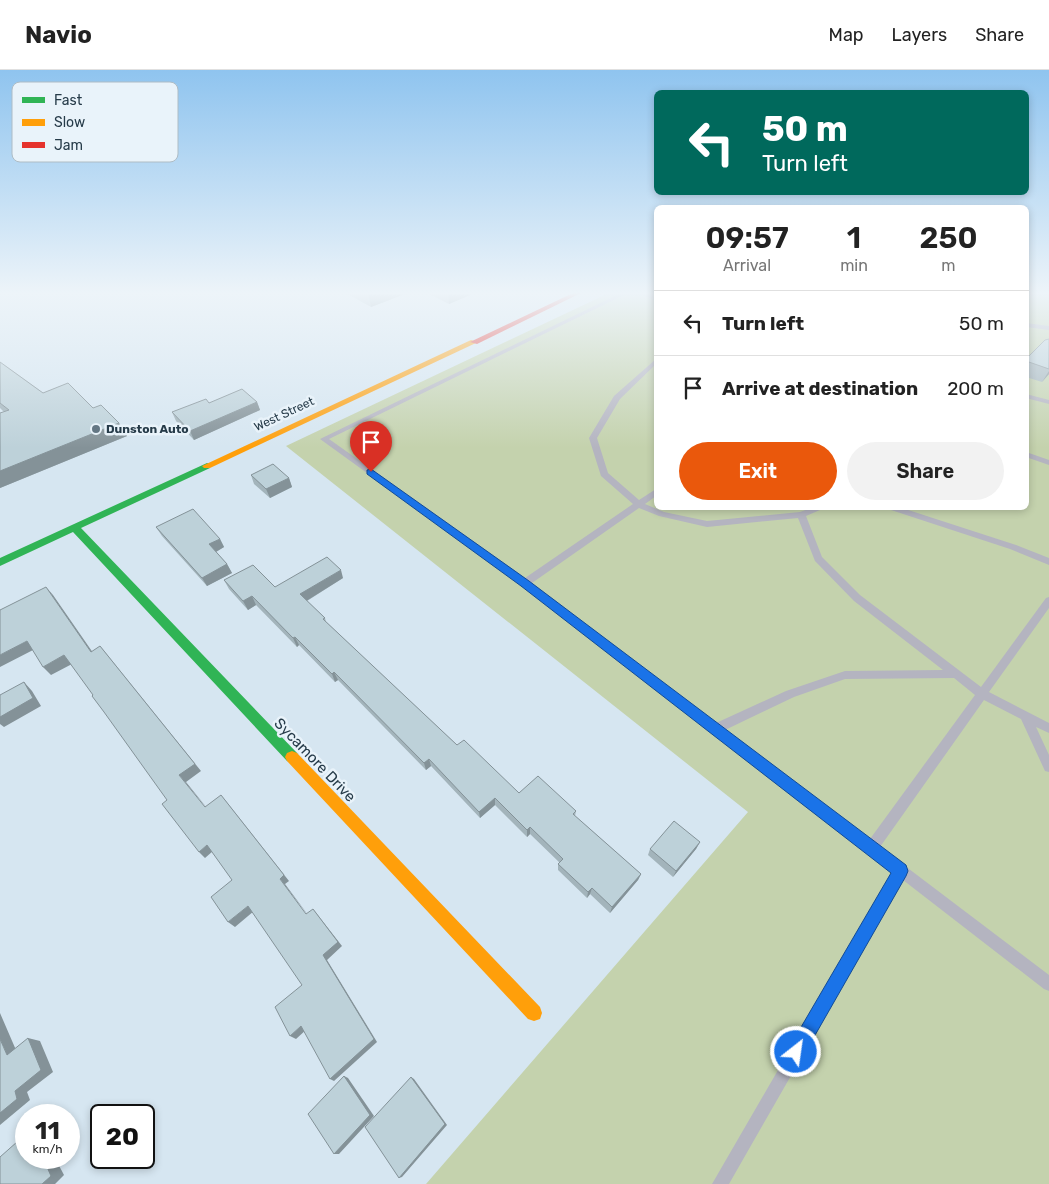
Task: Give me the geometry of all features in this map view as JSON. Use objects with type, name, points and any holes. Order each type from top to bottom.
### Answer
[{"type":"main road","name":"West Street","points":[[0,562],[468,344]]},
{"type":"main road","name":"Sycamore Drive","points":[[74,527],[534,1013]]},
{"type":"lane","points":[[520,344],[324,439],[525,583],[1049,984]]},
{"type":"lane","points":[[654,363],[617,398],[593,438],[604,474],[638,504],[662,514],[707,524],[801,516],[813,510]]},
{"type":"lane","points":[[1029,397],[1049,402]]},
{"type":"lane","points":[[1029,455],[1049,463]]},
{"type":"lane","points":[[525,583],[654,493]]},
{"type":"lane","points":[[900,510],[1013,547],[1049,562]]},
{"type":"lane","points":[[801,516],[818,558],[858,598],[982,694],[1049,728]]},
{"type":"lane","points":[[871,848],[1049,601]]},
{"type":"lane","points":[[715,729],[790,694],[844,675],[956,674]]},
{"type":"lane","points":[[1025,716],[1049,767]]},
{"type":"lane","points":[[720,1184],[901,871]]},
{"type":"green space","points":[[501,344],[654,344],[654,510],[1029,510],[1029,344],[1049,344],[1049,1184],[426,1184],[748,812],[286,446]]},
{"type":"building","points":[[1041,344],[1049,344],[1049,369],[1029,362],[1029,356]]},
{"type":"building","points":[[0,362],[43,393],[68,383],[93,408],[101,405],[119,423],[0,471],[0,413],[9,410],[0,403]]},
{"type":"building","points":[[242,389],[257,402],[190,431],[172,412],[206,399],[209,403]]},
{"type":"building","points":[[273,464],[289,478],[266,489],[251,475]]},
{"type":"building","points":[[193,509],[220,539],[209,544],[227,564],[202,578],[156,527]]},
{"type":"building","points":[[327,557],[341,570],[300,594],[325,618],[323,619],[457,745],[464,740],[519,793],[538,776],[576,811],[573,814],[641,874],[612,907],[592,888],[588,892],[558,864],[563,859],[530,827],[527,830],[495,798],[479,812],[429,759],[424,763],[334,672],[332,674],[295,637],[293,638],[252,596],[243,601],[224,580],[253,565],[275,587]]},
{"type":"building","points":[[46,587],[91,652],[100,646],[195,764],[179,775],[205,807],[221,795],[284,875],[280,879],[306,914],[313,909],[338,942],[323,955],[374,1039],[330,1079],[301,1026],[290,1036],[275,1007],[302,985],[248,906],[228,922],[211,897],[232,880],[207,845],[199,852],[162,804],[167,800],[64,655],[43,667],[27,641],[0,655],[0,610]]},
{"type":"building","points":[[24,682],[33,698],[0,717],[0,695]]},
{"type":"building","points":[[674,821],[700,842],[676,871],[650,849]]},
{"type":"building","points":[[28,1038],[41,1070],[15,1091],[17,1099],[0,1113],[0,1039],[7,1055]]},
{"type":"building","points":[[344,1076],[370,1115],[334,1154],[308,1114]]},
{"type":"building","points":[[411,1077],[445,1124],[399,1178],[365,1127]]},
{"type":"building","points":[[15,1144],[15,1169],[48,1169],[51,1176],[42,1184],[0,1184],[0,1157]]},
{"type":"traffic: fast","points":[[0,562],[207,466]]},
{"type":"traffic: fast","points":[[74,527],[292,757]]},
{"type":"traffic: slow","points":[[207,466],[470,344]]},
{"type":"traffic: slow","points":[[292,757],[534,1013]]},
{"type":"place","name":"Dunston Auto","points":[[96,429]]},
{"type":"route","points":[[371,472],[525,583],[901,871],[796,1052]]}]
